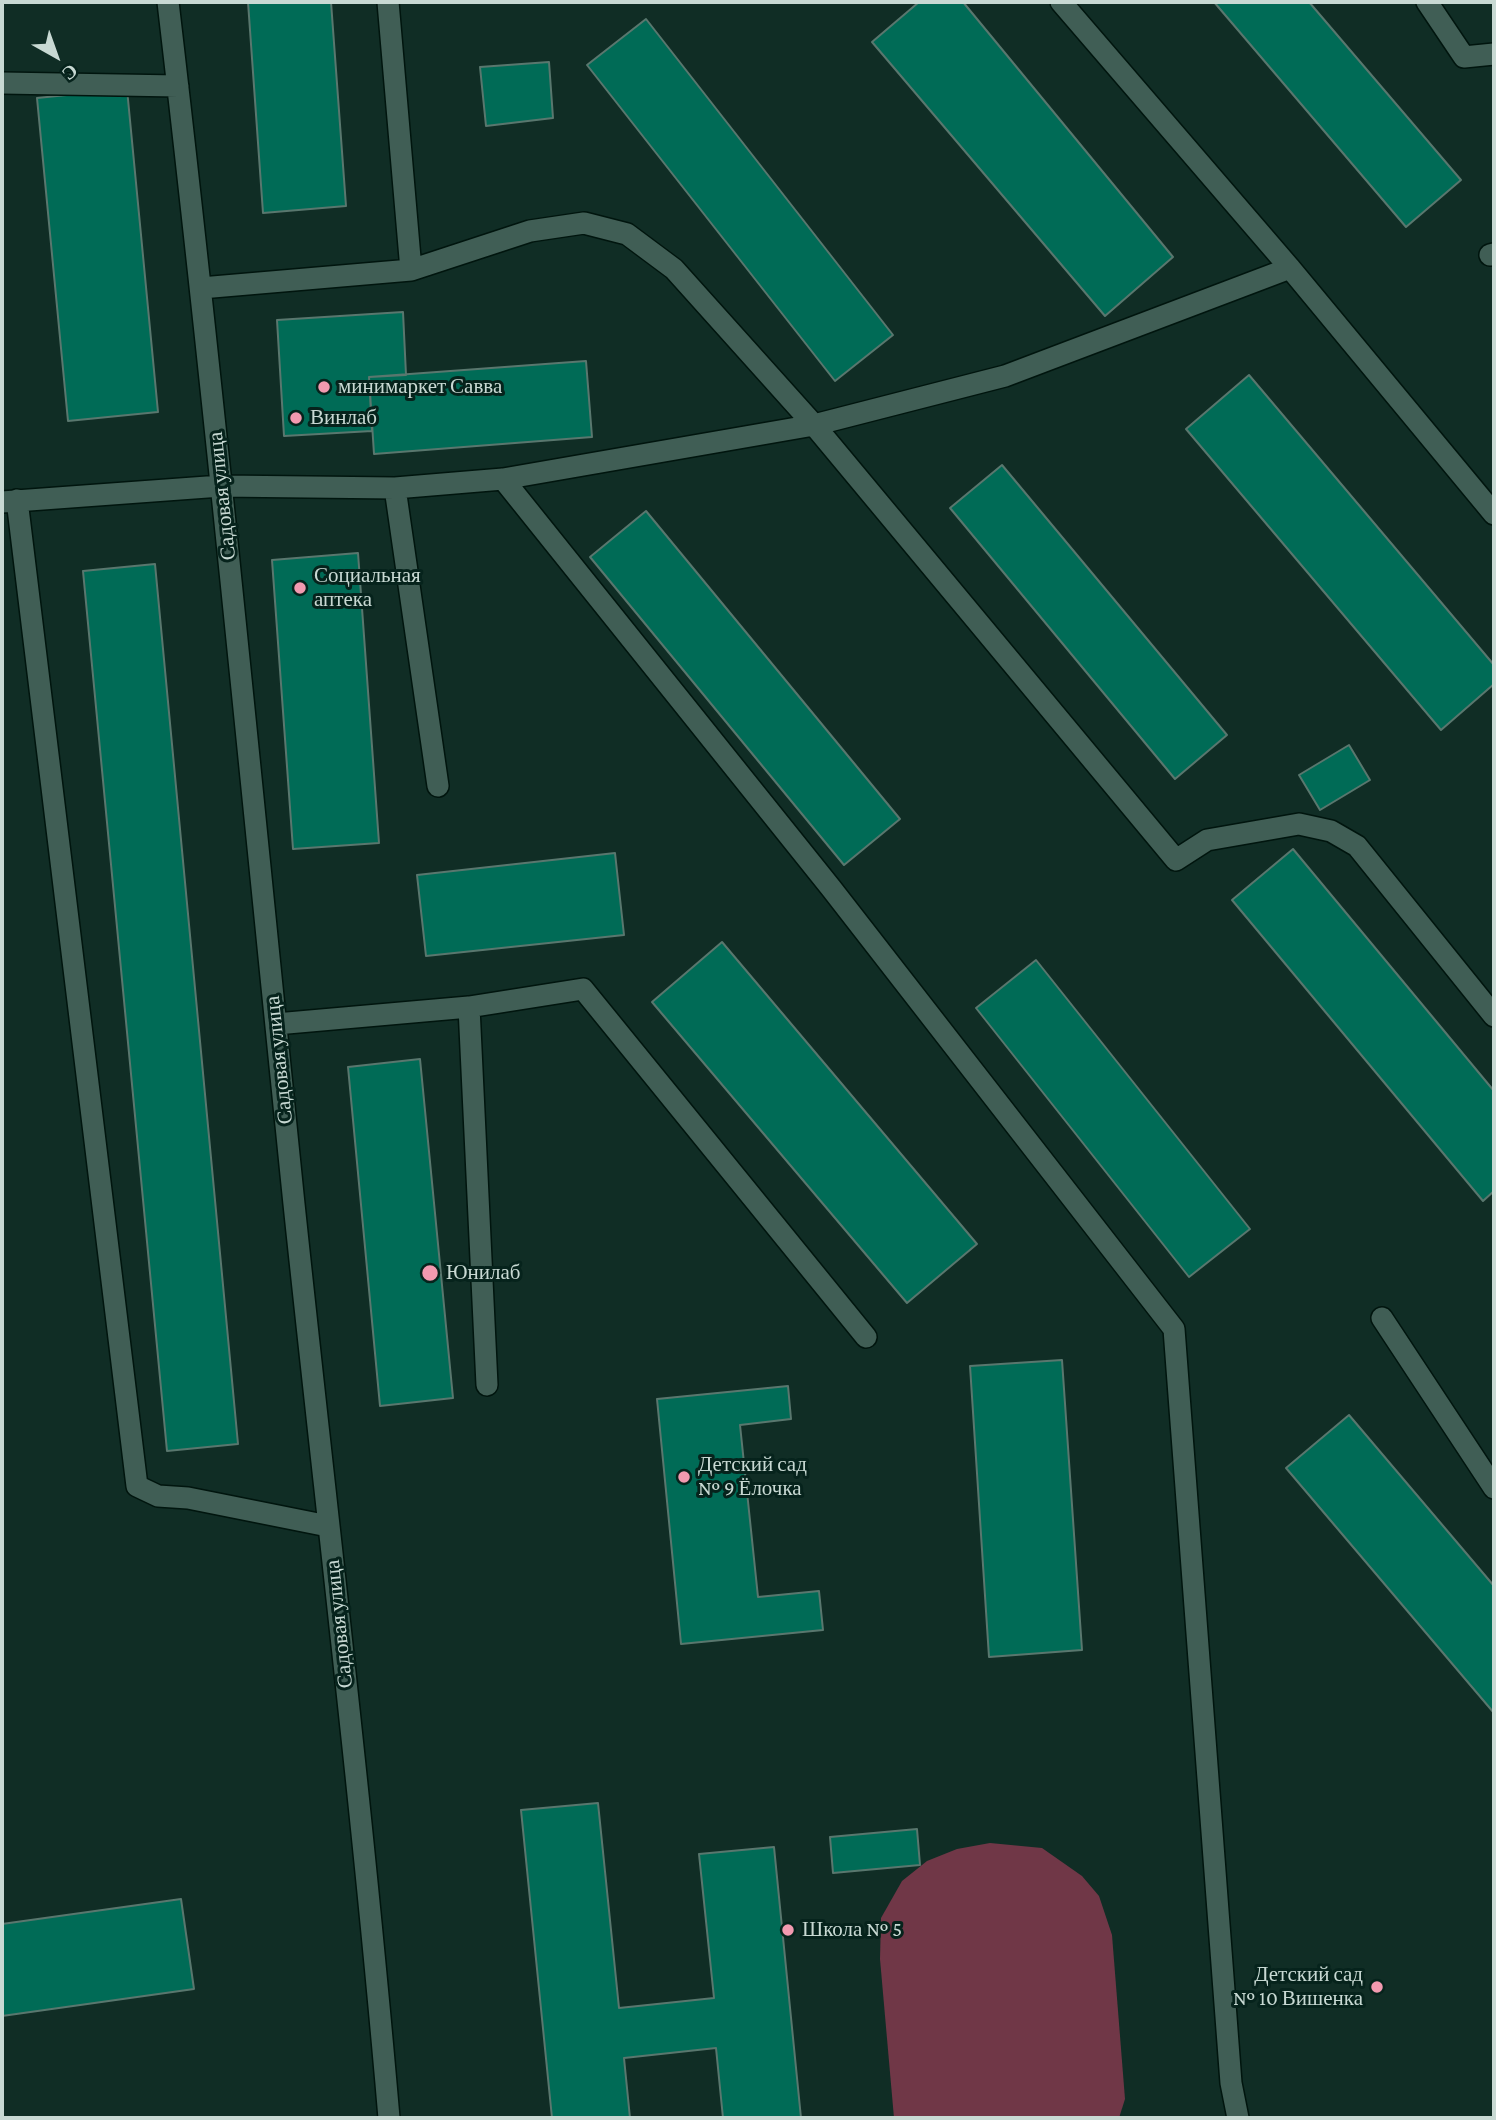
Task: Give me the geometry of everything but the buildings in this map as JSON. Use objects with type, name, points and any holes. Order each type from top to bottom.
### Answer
[{"type":"street","name":"Садовая улица","points":[[168,2],[201,288],[328,1526],[373,1932],[389,2118]]},
{"type":"street","points":[[388,2],[411,270]]},
{"type":"street","points":[[1061,2],[1290,268],[1494,514]]},
{"type":"street","points":[[1427,2],[1464,57],[1494,54]]},
{"type":"street","points":[[2,83],[178,86]]},
{"type":"street","points":[[201,288],[411,270],[530,230],[584,223],[627,234],[674,269],[814,425],[1176,860],[1207,840],[1299,824],[1331,831],[1357,846],[1494,1016]]},
{"type":"street","points":[[328,1526],[188,1498],[158,1496],[137,1486],[10,501],[221,486],[395,488],[503,479],[814,425],[1005,376],[1290,268]]},
{"type":"street","points":[[503,479],[831,888],[1174,1329],[1231,2083],[1238,2118]]},
{"type":"street","points":[[395,488],[438,786]]},
{"type":"street","points":[[276,1024],[469,1007],[583,989],[866,1337]]},
{"type":"street","points":[[469,1007],[487,1385]]},
{"type":"street","points":[[1382,1318],[1494,1488]]},
{"type":"shaded area","points":[[990,1843],[1042,1848],[1082,1876],[1099,1896],[1112,1935],[1125,2099],[1119,2118],[894,2118],[880,1959],[881,1918],[902,1881],[927,1861],[957,1849]]},
{"type":"place","name":"минимаркет Савва","points":[[324,387]]},
{"type":"place","name":"Винлаб","points":[[296,418]]},
{"type":"place","name":"Социальная аптека","points":[[300,588]]},
{"type":"place","name":"Юнилаб","points":[[430,1273]]},
{"type":"place","name":"Детский сад № 9 Ёлочка","points":[[684,1477]]},
{"type":"place","name":"Школа № 5","points":[[788,1930]]},
{"type":"place","name":"Детский сад № 10 Вишенка","points":[[1377,1987]]}]
